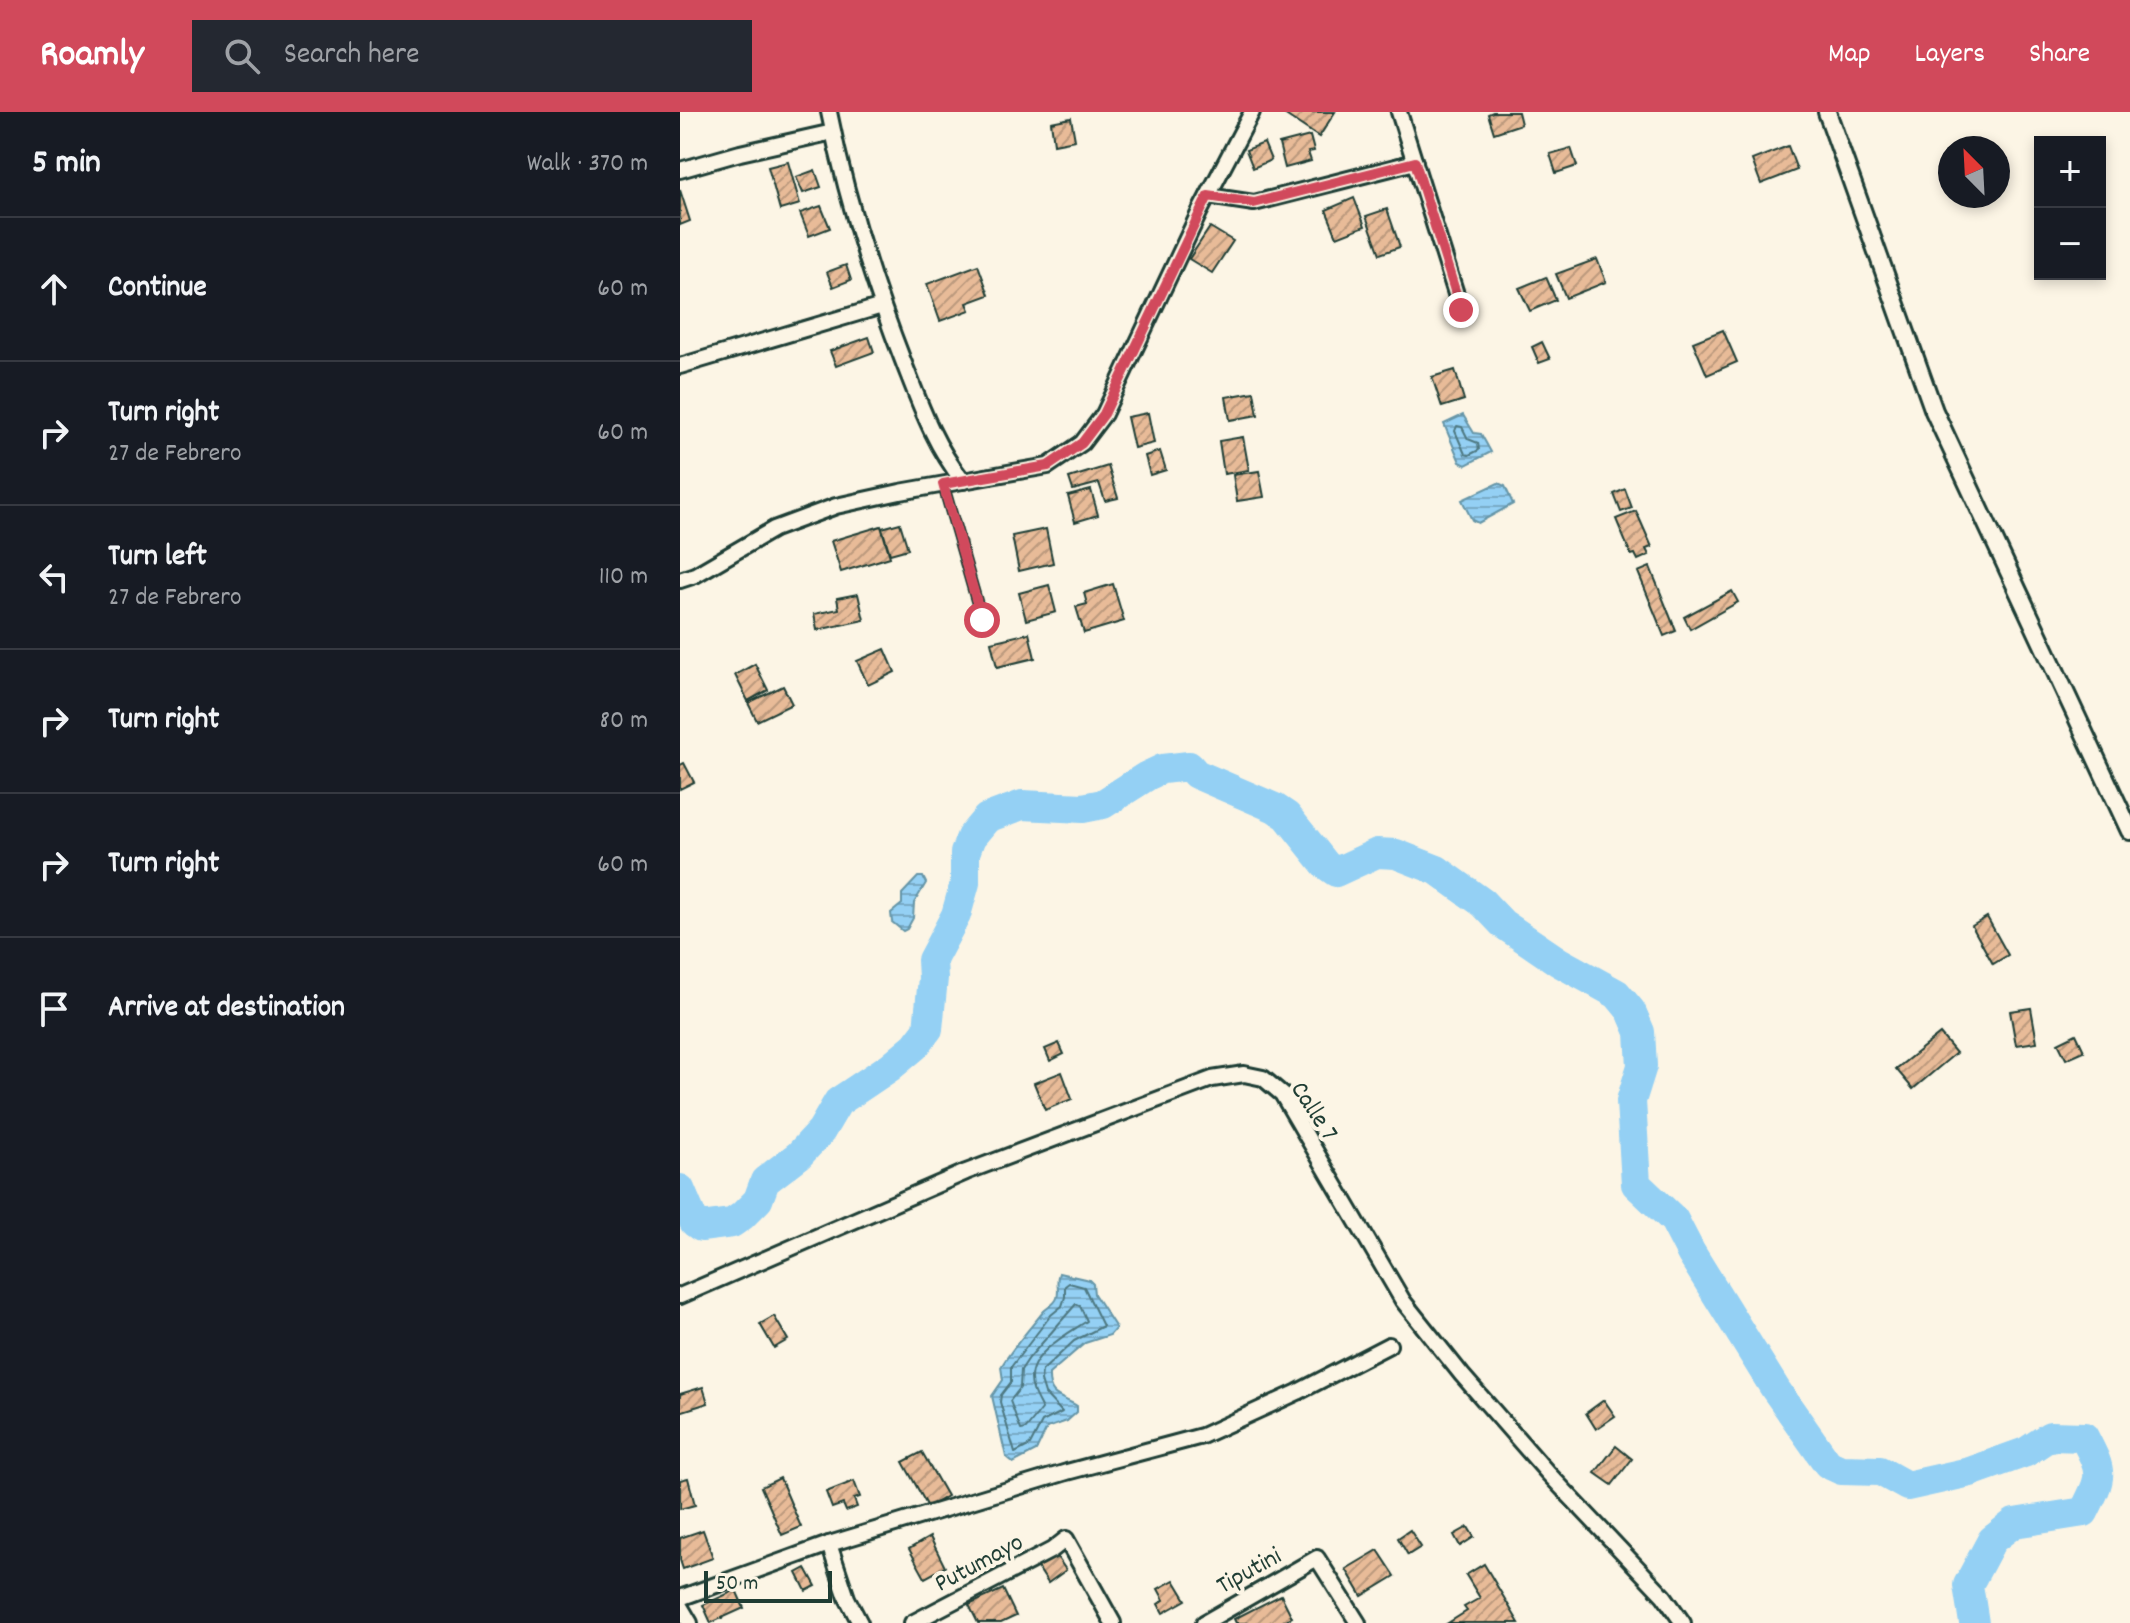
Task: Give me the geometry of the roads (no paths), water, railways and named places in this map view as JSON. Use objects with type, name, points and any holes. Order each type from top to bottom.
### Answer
[{"type":"street","points":[[829,112],[882,306],[930,430],[963,481]]},
{"type":"street","points":[[680,580],[695,575],[774,529],[836,506],[1048,466],[1082,443],[1104,414],[1208,196],[1252,112]]},
{"type":"street","points":[[1399,112],[1461,310]]},
{"type":"street","points":[[1827,112],[1934,411],[2130,831]]},
{"type":"street","points":[[680,170],[833,132]]},
{"type":"street","points":[[1208,196],[1254,203],[1415,162]]},
{"type":"street","points":[[680,366],[882,306]]},
{"type":"street","name":"Calle 7","points":[[680,1296],[966,1172],[1164,1096],[1212,1079],[1244,1074],[1263,1078],[1282,1094],[1403,1301],[1462,1375],[1664,1596],[1683,1623]]},
{"type":"street","points":[[680,1598],[829,1544],[1067,1472],[1202,1436],[1298,1392],[1389,1345]]},
{"type":"street","name":"Putumayo","points":[[912,1623],[1052,1550],[1066,1539],[1113,1623]]},
{"type":"street","points":[[829,1544],[847,1598],[860,1623]]},
{"type":"street","name":"Tiputini","points":[[1204,1623],[1317,1558],[1358,1623]]},
{"type":"street","points":[[680,1606],[690,1623]]},
{"type":"lane","points":[[943,484],[982,620]]},
{"type":"water","points":[[1463,415],[1474,433],[1481,434],[1491,452],[1466,465],[1460,462],[1444,424]]},
{"type":"water","points":[[1498,483],[1505,486],[1513,504],[1478,523],[1472,520],[1462,500]]},
{"type":"water","points":[[918,877],[923,877],[926,883],[914,903],[913,918],[903,931],[892,922],[891,913],[902,904],[902,894]]},
{"type":"water","points":[[1059,1273],[1089,1280],[1093,1284],[1094,1294],[1116,1328],[1110,1335],[1085,1343],[1049,1374],[1053,1392],[1077,1406],[1077,1412],[1067,1421],[1047,1428],[1036,1451],[1013,1463],[1006,1457],[992,1396],[1003,1380],[1001,1367],[1021,1338],[1056,1300]]},
{"type":"waterway","points":[[680,1189],[694,1222],[701,1227],[732,1223],[758,1200],[765,1181],[799,1155],[821,1131],[838,1102],[915,1046],[928,1029],[932,960],[956,915],[965,883],[965,853],[971,837],[987,818],[1022,805],[1083,808],[1103,804],[1162,769],[1189,766],[1196,774],[1287,816],[1326,865],[1336,872],[1377,853],[1396,854],[1437,870],[1483,903],[1503,924],[1559,962],[1617,994],[1631,1011],[1640,1032],[1642,1066],[1631,1101],[1636,1184],[1674,1220],[1691,1253],[1776,1390],[1828,1464],[1841,1470],[1880,1471],[1907,1486],[1970,1472],[2026,1452],[2050,1436],[2084,1437],[2095,1459],[2098,1474],[2084,1512],[2014,1523],[1992,1540],[1968,1585],[1974,1623]]}]
